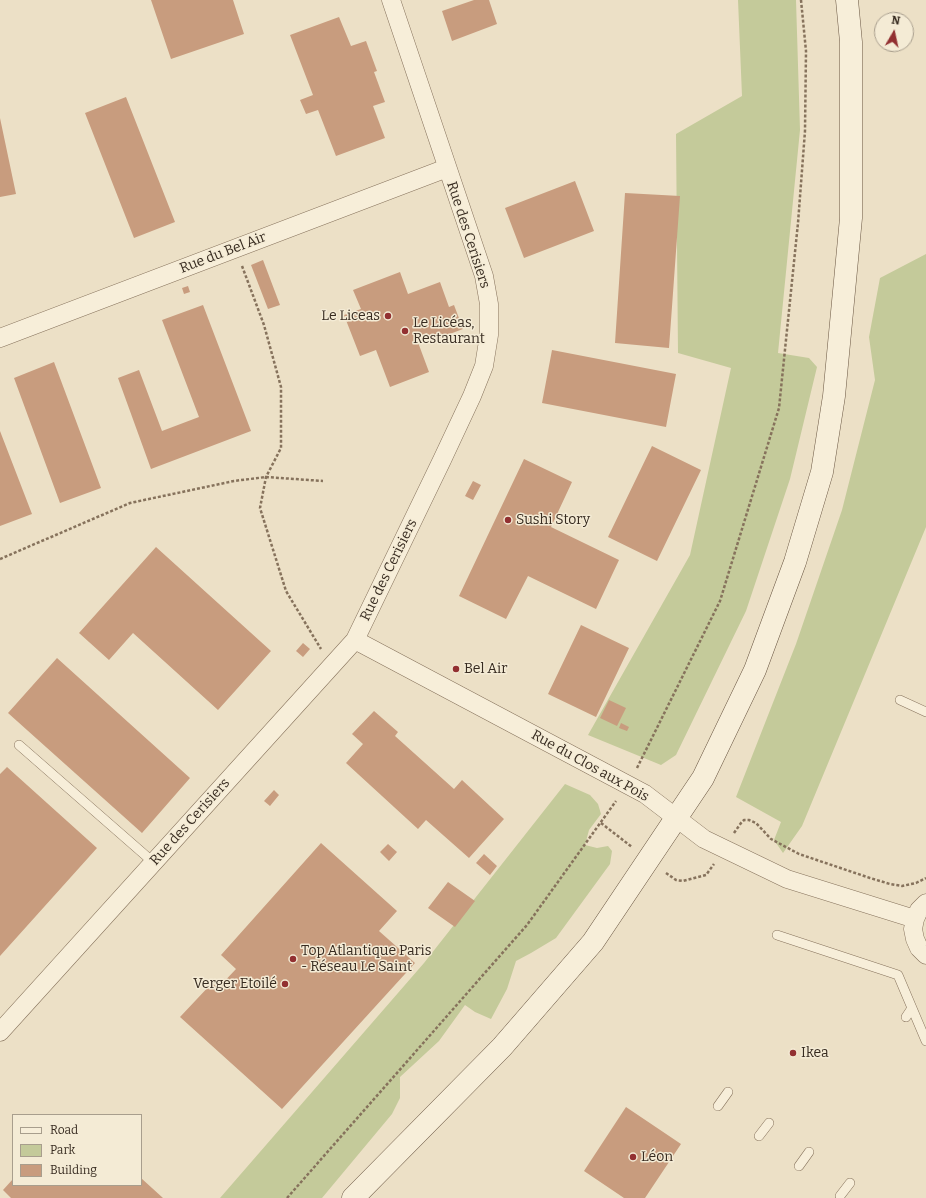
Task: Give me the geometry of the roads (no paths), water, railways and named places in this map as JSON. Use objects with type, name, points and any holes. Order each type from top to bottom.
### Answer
[{"type":"main road","points":[[353,1198],[502,1047],[593,942],[677,819],[703,778],[755,670],[795,562],[822,472],[834,396],[851,218],[851,42],[847,0]]},
{"type":"street","name":"Rue des Cerisiers","points":[[0,1032],[355,640],[472,396],[484,366],[489,335],[489,304],[486,283],[391,0]]},
{"type":"street","name":"Rue du Bel Air","points":[[0,338],[447,168]]},
{"type":"street","name":"Rue du Clos aux Pois","points":[[355,640],[645,794],[704,839],[787,879],[915,919]]},
{"type":"street","points":[[926,903],[919,910],[913,929],[919,948],[926,955]]},
{"type":"lane","points":[[900,700],[926,712]]},
{"type":"lane","points":[[19,745],[153,862]]},
{"type":"lane","points":[[777,935],[898,975],[926,1041]]},
{"type":"lane","points":[[823,960],[828,952]]},
{"type":"lane","points":[[874,977],[879,969]]},
{"type":"lane","points":[[906,1017],[912,1008]]},
{"type":"lane","points":[[718,1106],[728,1092]]},
{"type":"lane","points":[[759,1136],[769,1123]]},
{"type":"lane","points":[[799,1166],[809,1152]]},
{"type":"lane","points":[[840,1196],[850,1183]]},
{"type":"place","name":"Le Liceas","points":[[388,316]]},
{"type":"place","name":"Le Licéas, Restaurant","points":[[405,331]]},
{"type":"place","name":"Sushi Story","points":[[508,520]]},
{"type":"place","name":"Bel Air","points":[[456,669]]},
{"type":"place","name":"Top Atlantique Paris - Réseau Le Saint","points":[[293,959]]},
{"type":"place","name":"Verger Etoilé","points":[[285,984]]},
{"type":"place","name":"Ikea","points":[[793,1053]]},
{"type":"place","name":"Léon","points":[[633,1157]]}]
